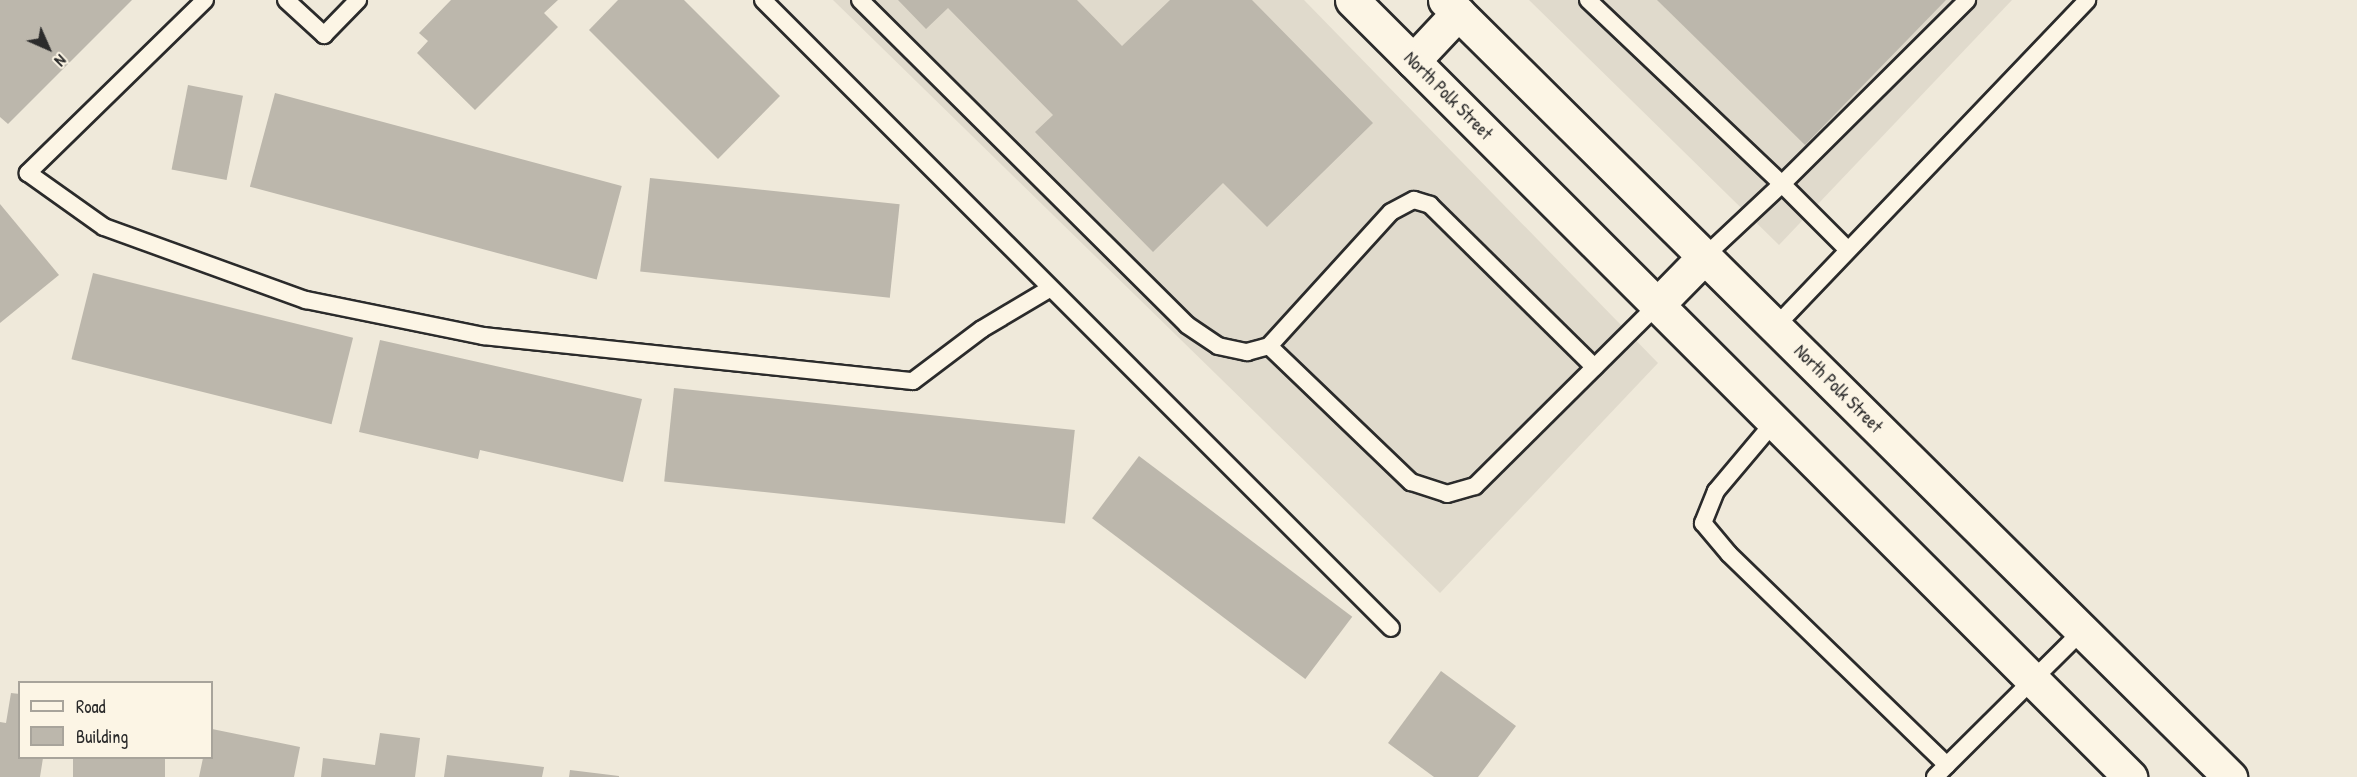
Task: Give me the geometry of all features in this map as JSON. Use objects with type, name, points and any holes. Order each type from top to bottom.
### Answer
[{"type":"main road","name":"North Polk Street","points":[[1352,0],[2130,777]]},
{"type":"main road","name":"North Polk Street","points":[[1458,4],[1704,257],[2230,777]]},
{"type":"main road","points":[[1413,61],[1458,4]]},
{"type":"main road","points":[[1657,305],[1704,257]]},
{"type":"lane","points":[[205,0],[28,173],[104,227],[306,300],[483,336],[913,381],[982,329],[1049,289]]},
{"type":"lane","points":[[286,0],[324,34],[358,0]]},
{"type":"lane","points":[[763,0],[1390,628]]},
{"type":"lane","points":[[860,0],[1187,325],[1218,346],[1247,352],[1269,346],[1391,212],[1414,200],[1430,205],[1594,367]]},
{"type":"lane","points":[[1588,0],[1782,184],[1848,250]]},
{"type":"lane","points":[[1704,257],[1782,184],[1967,0]]},
{"type":"lane","points":[[1775,327],[2087,0]]},
{"type":"lane","points":[[1269,346],[1411,482],[1447,494],[1475,486],[1657,305]]},
{"type":"lane","points":[[1775,422],[1716,491],[1703,523],[1729,554],[1941,771],[2035,681],[2082,631]]},
{"type":"shaded area","points":[[833,0],[1304,0],[1658,363],[1440,593]]},
{"type":"shaded area","points":[[1529,0],[2012,0],[1779,245]]},
{"type":"building","points":[[0,0],[132,0],[8,124],[0,117]]},
{"type":"building","points":[[451,0],[558,0],[544,13],[558,27],[475,110],[417,53],[428,41],[419,33]]},
{"type":"building","points":[[618,0],[684,0],[780,96],[718,159],[589,30]]},
{"type":"building","points":[[898,0],[1077,0],[1122,46],[1170,0],[1252,0],[1373,123],[1267,227],[1223,183],[1153,252],[1035,132],[1053,115],[948,8],[926,29]]},
{"type":"building","points":[[1657,0],[1946,0],[1805,145]]},
{"type":"building","points":[[188,85],[243,96],[227,180],[172,169]]},
{"type":"building","points":[[275,93],[622,186],[597,280],[250,187]]},
{"type":"building","points":[[650,178],[900,204],[890,298],[640,271]]},
{"type":"building","points":[[0,204],[59,275],[0,323]]},
{"type":"building","points":[[93,273],[353,338],[332,424],[71,359]]},
{"type":"building","points":[[380,340],[642,399],[623,482],[480,450],[478,459],[359,432]]},
{"type":"building","points":[[674,388],[1075,430],[1065,524],[664,481]]},
{"type":"building","points":[[1139,456],[1352,617],[1305,679],[1092,518]]},
{"type":"building","points":[[1441,671],[1516,726],[1478,777],[1434,777],[1388,743]]},
{"type":"building","points":[[11,693],[18,694],[18,759],[43,759],[40,777],[0,777],[0,722],[6,723]]},
{"type":"building","points":[[213,729],[300,747],[294,777],[199,777],[203,759],[213,759]]},
{"type":"building","points":[[380,733],[420,738],[415,777],[321,777],[323,758],[375,765]]},
{"type":"building","points":[[447,755],[544,767],[542,777],[444,777]]},
{"type":"building","points":[[73,759],[165,759],[165,777],[73,777]]},
{"type":"building","points":[[570,770],[619,776],[619,777],[569,777]]}]
